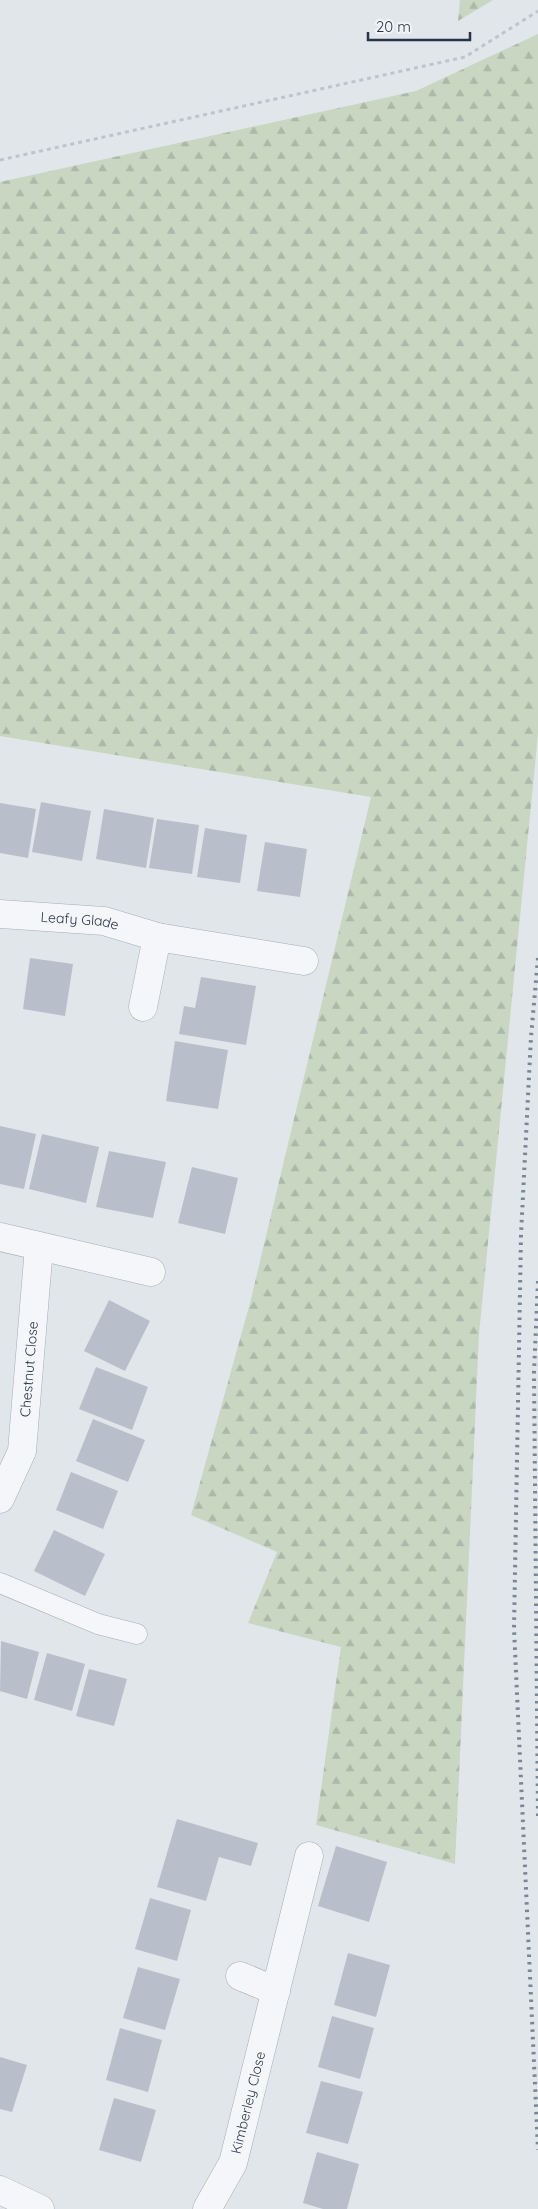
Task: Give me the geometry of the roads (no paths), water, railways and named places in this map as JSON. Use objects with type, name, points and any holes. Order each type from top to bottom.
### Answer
[{"type":"street","name":"Leafy Glade","points":[[0,914],[104,921],[157,937],[304,961]]},
{"type":"street","points":[[143,1007],[157,937]]},
{"type":"street","points":[[0,1237],[151,1272]]},
{"type":"street","name":"Chestnut Close","points":[[2,1492],[22,1451],[39,1247]]},
{"type":"street","name":"Kimberley Close","points":[[207,2209],[232,2163],[309,1856]]},
{"type":"street","points":[[240,1976],[276,1991]]},
{"type":"street","points":[[0,2190],[40,2209]]},
{"type":"lane","points":[[0,1583],[98,1624],[137,1634]]},
{"type":"railway","points":[[538,958],[531,1037],[521,1235],[514,1628],[538,2150]]},
{"type":"railway","points":[[538,1281],[534,1372],[538,1819]]}]
